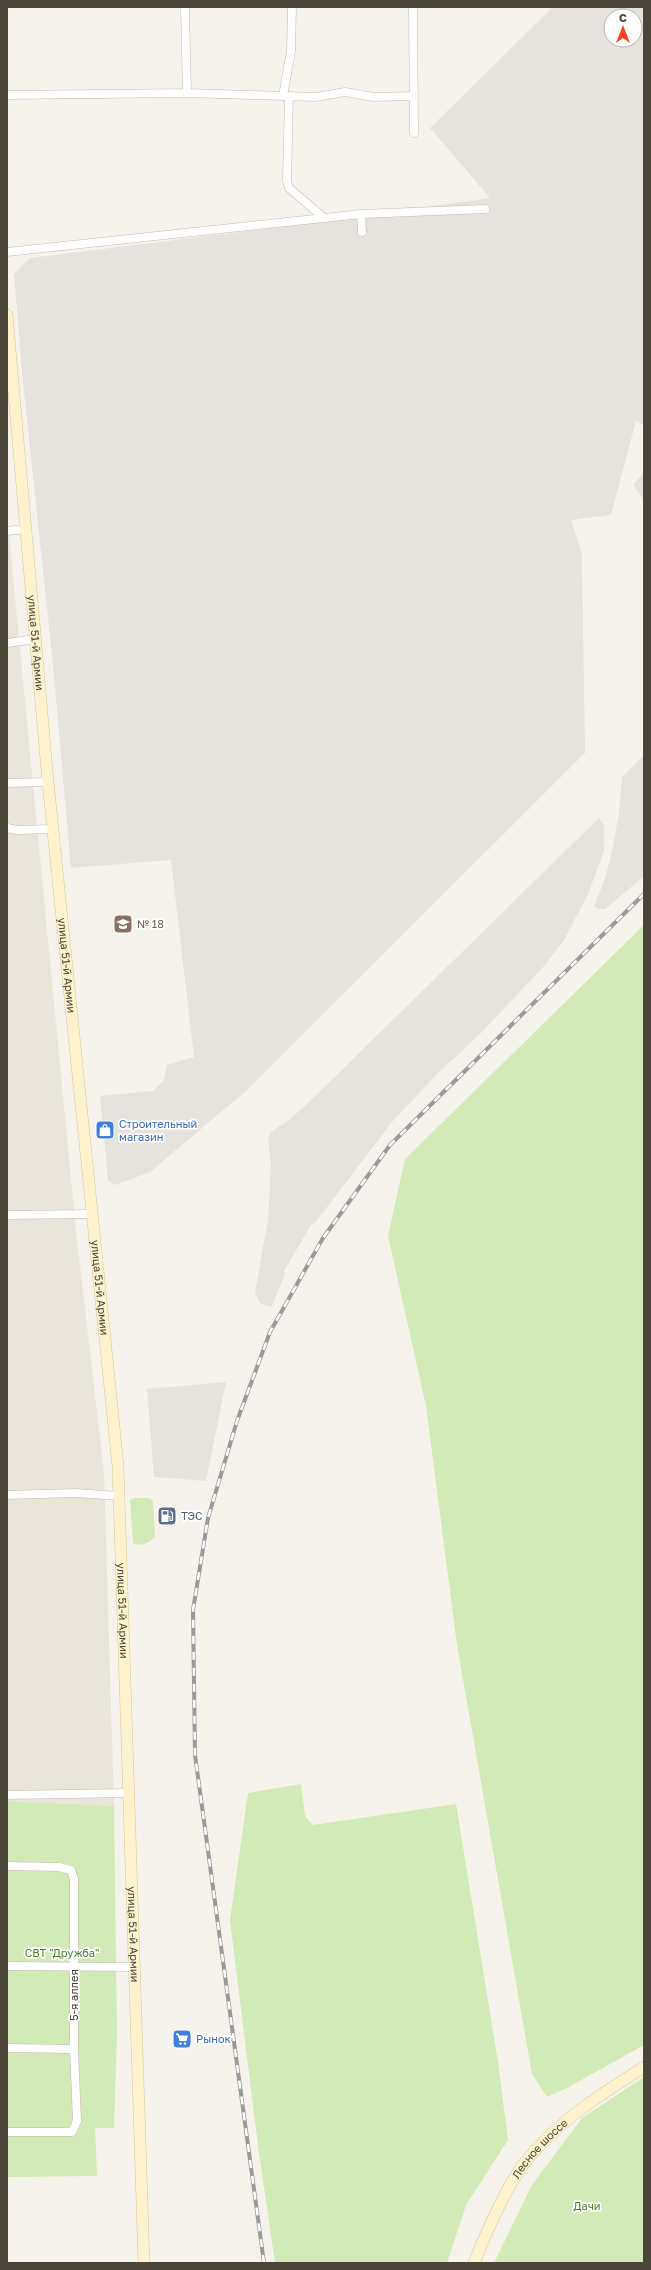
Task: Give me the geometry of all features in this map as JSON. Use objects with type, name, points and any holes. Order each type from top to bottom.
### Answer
[{"type":"main road","name":"улица 51-й Армии","points":[[7,315],[34,639],[52,829],[91,1214],[111,1388],[119,1496],[129,1792],[133,1967],[144,2263]]},
{"type":"main road","name":"Лесное шоссе","points":[[474,2263],[517,2173],[530,2155],[578,2110],[644,2067]]},
{"type":"street","points":[[185,7],[187,92]]},
{"type":"street","points":[[292,7],[291,51],[286,96],[287,181],[289,188],[324,218]]},
{"type":"street","points":[[413,7],[414,133]]},
{"type":"street","points":[[7,95],[187,92],[316,97],[346,92],[373,97],[414,96]]},
{"type":"street","points":[[7,252],[361,214],[485,209]]},
{"type":"street","points":[[361,214],[362,232]]},
{"type":"street","points":[[7,531],[26,529]]},
{"type":"street","points":[[7,643],[34,639]]},
{"type":"street","points":[[7,783],[48,782]]},
{"type":"street","points":[[7,828],[17,830],[52,829]]},
{"type":"street","points":[[7,1215],[91,1214]]},
{"type":"street","points":[[7,1495],[75,1493],[119,1496]]},
{"type":"street","points":[[7,1795],[129,1792]]},
{"type":"street","name":"5-я аллея","points":[[7,1866],[59,1866],[71,1870],[74,1879],[74,2049],[77,2121],[72,2132],[7,2132]]},
{"type":"street","points":[[7,1966],[133,1967]]},
{"type":"street","points":[[7,2048],[74,2049]]},
{"type":"shaded area","points":[[553,7],[644,7],[644,425],[636,421],[611,515],[571,520],[582,554],[585,753],[246,1091],[150,1172],[115,1185],[108,1180],[100,1096],[153,1091],[164,1080],[167,1065],[194,1057],[171,860],[71,868],[53,665],[22,372],[14,274],[30,258],[312,223],[490,198],[430,128]]},
{"type":"shaded area","points":[[644,472],[644,500],[633,485]]},
{"type":"shaded area","points":[[7,514],[76,1231],[104,1472],[114,1806],[7,1801]]},
{"type":"shaded area","points":[[644,755],[644,876],[605,909],[599,909],[594,906],[605,879],[613,847],[619,812],[622,777]]},
{"type":"shaded area","points":[[599,818],[604,825],[604,851],[588,894],[564,940],[544,966],[482,1032],[436,1075],[392,1122],[315,1223],[311,1225],[284,1271],[285,1275],[271,1307],[260,1303],[255,1292],[268,1220],[271,1165],[268,1139],[271,1132],[289,1120],[310,1101]]},
{"type":"shaded area","points":[[226,1382],[206,1481],[154,1477],[147,1389]]},
{"type":"green space","points":[[644,925],[644,2045],[569,2087],[547,2097],[532,2074],[457,1645],[426,1406],[388,1236],[405,1159]]},
{"type":"green space","points":[[135,1498],[149,1498],[153,1501],[155,1537],[148,1543],[139,1545],[133,1543],[130,1500]]},
{"type":"green space","points":[[301,1784],[305,1816],[313,1825],[456,1804],[498,2062],[508,2140],[466,2205],[447,2263],[275,2263],[259,2153],[230,1920],[248,1793]]},
{"type":"green space","name":"СВТ \"Дружба\"","points":[[7,1801],[114,1806],[117,2035],[114,2128],[95,2128],[97,2176],[7,2177]]},
{"type":"green space","name":"Дачи","points":[[644,2077],[644,2263],[494,2263],[532,2185],[582,2118]]},
{"type":"railway","points":[[264,2263],[195,1755],[193,1610],[208,1518],[237,1421],[270,1332],[323,1238],[390,1145],[644,894]]},
{"type":"place","name":"№ 18","points":[[123,924]]},
{"type":"place","name":"Строительный магазин","points":[[105,1130]]},
{"type":"place","name":"ТЭС","points":[[167,1516]]},
{"type":"place","name":"Рынок","points":[[182,2039]]}]
